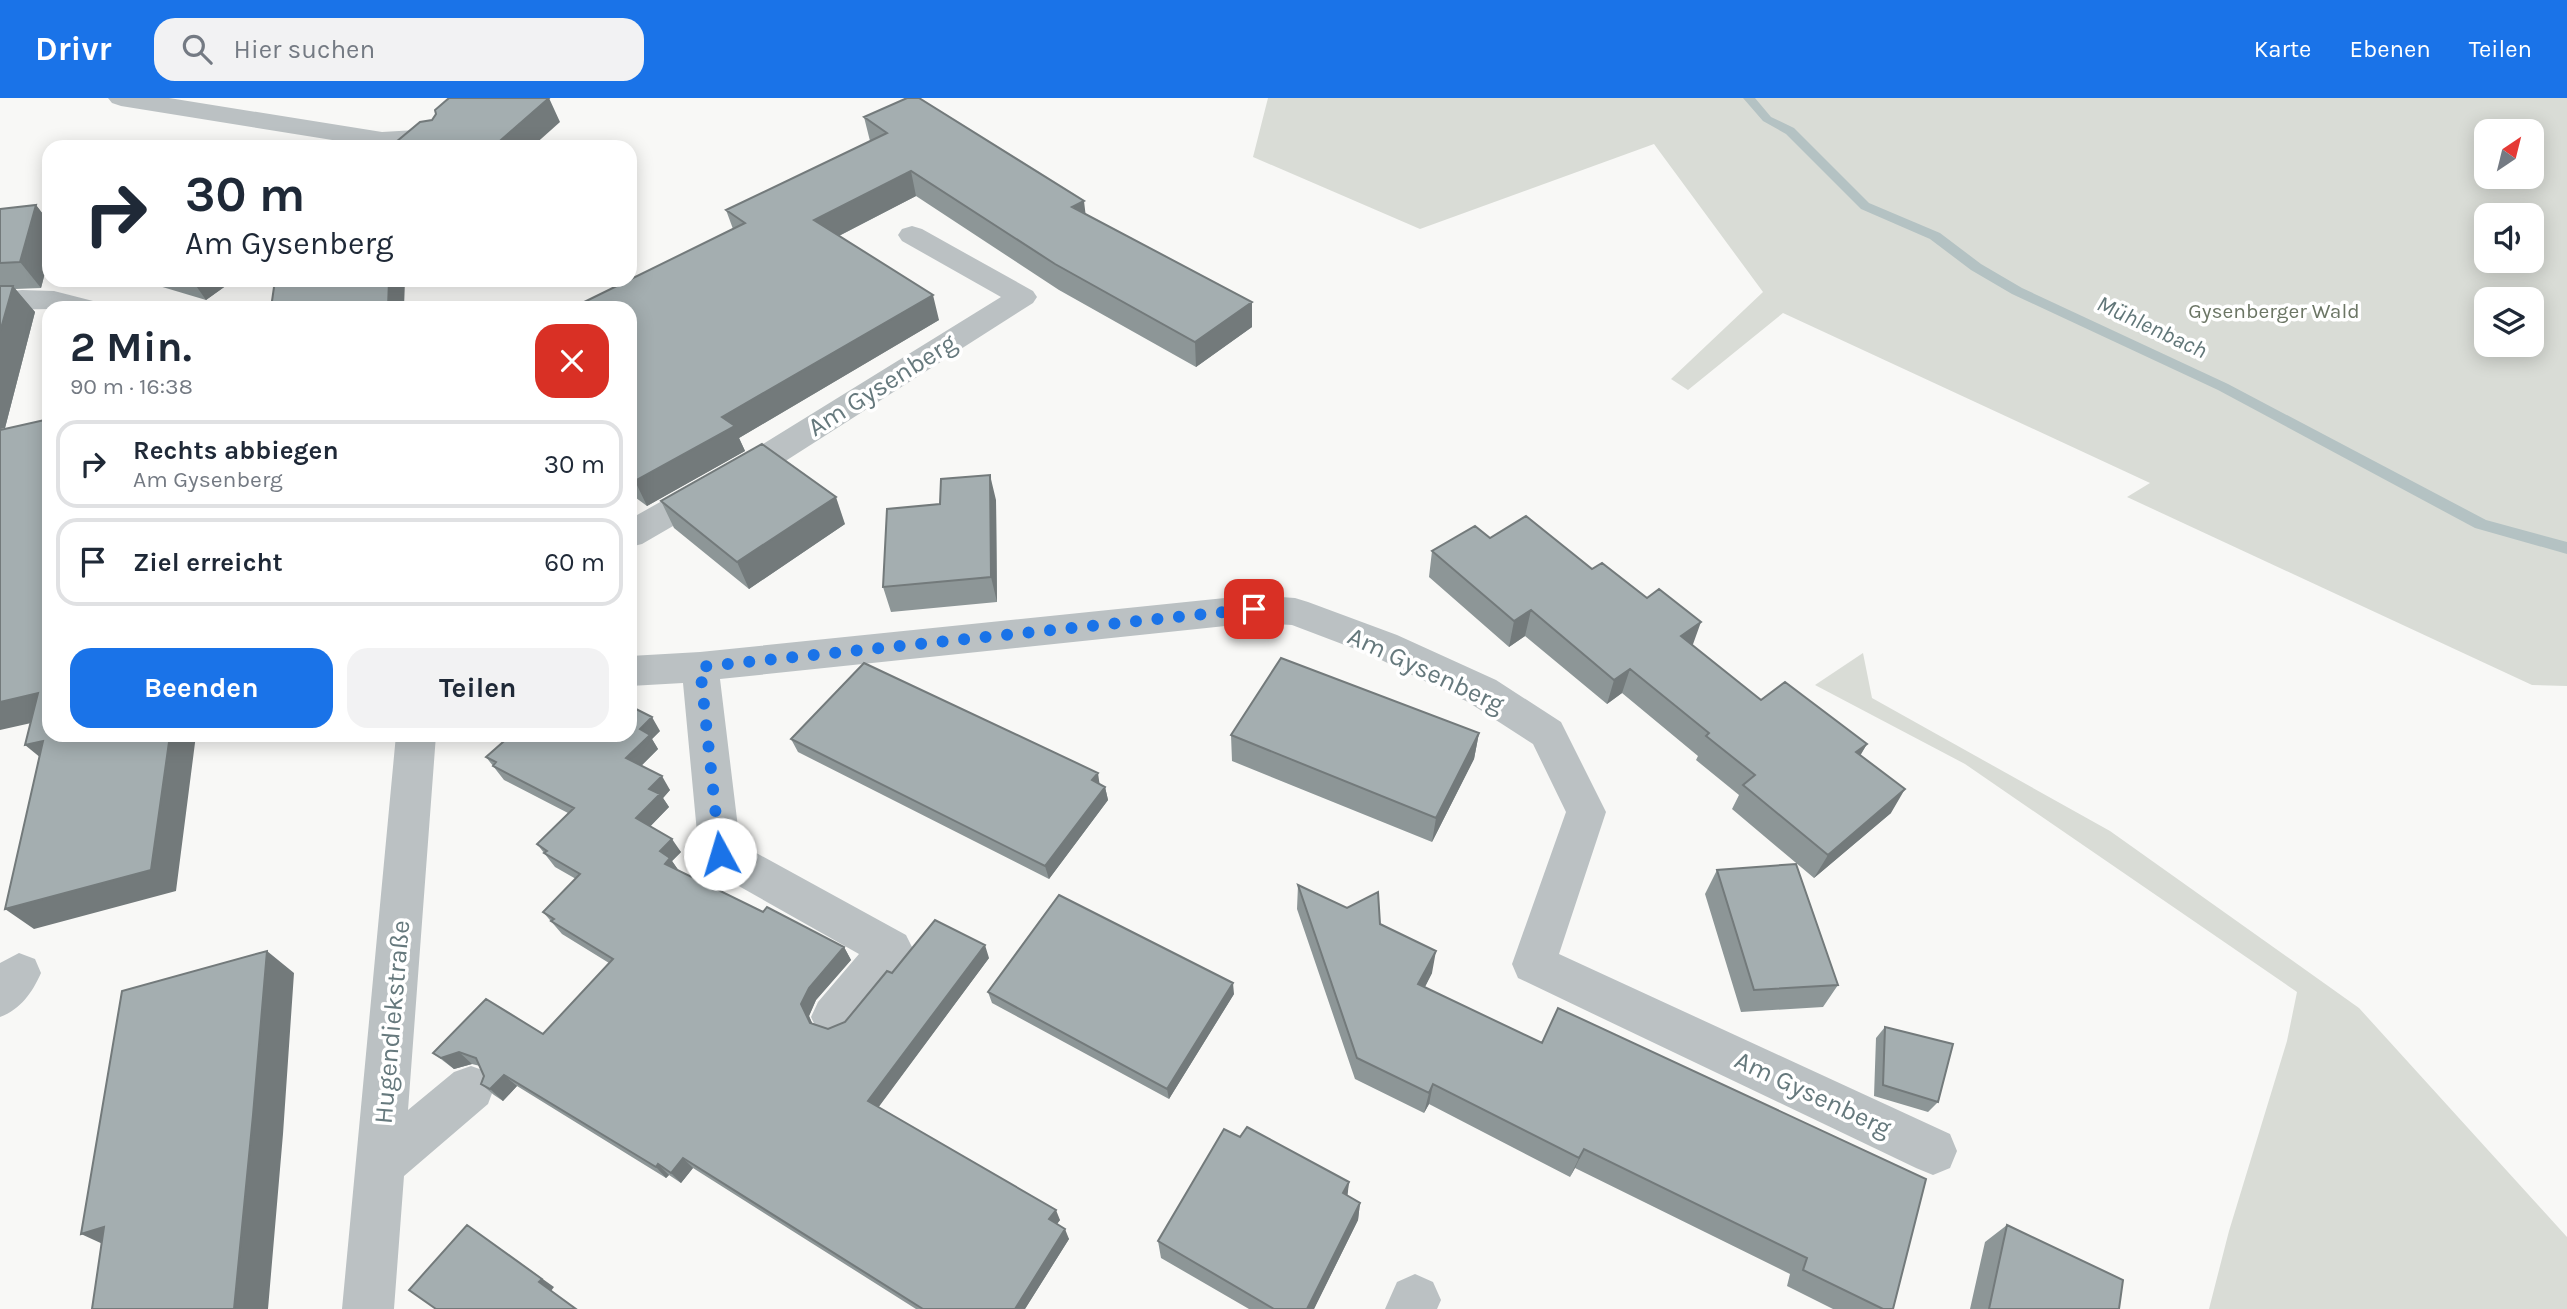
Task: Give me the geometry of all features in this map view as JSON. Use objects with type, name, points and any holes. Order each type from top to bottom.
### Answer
[{"type":"street","points":[[121,98],[382,140],[433,137]]},
{"type":"street","name":"Am Gysenberg","points":[[637,531],[775,452],[1022,297],[912,234]]},
{"type":"street","points":[[0,301],[36,297],[67,301]]},
{"type":"street","name":"Am Gysenberg","points":[[637,671],[700,667],[1254,609],[1295,612],[1384,645],[1482,691],[1547,733],[1586,812],[1534,964],[1933,1151]]},
{"type":"street","points":[[700,667],[720,854],[891,949],[834,1017]]},
{"type":"street","name":"Hugendiekstraße","points":[[368,1309],[415,742]]},
{"type":"street","points":[[380,1164],[471,1088]]},
{"type":"green space","name":"Gysenberger Wald","points":[[1268,98],[2567,98],[2567,686],[2532,685],[2127,497],[2150,483],[1783,313],[1688,390],[1671,379],[1763,292],[1654,144],[1420,229],[1253,157]]},
{"type":"green space","points":[[1863,653],[1872,698],[2110,831],[2359,1008],[2567,1237],[2567,1309],[2209,1309],[2229,1231],[2287,1041],[2297,992],[1965,764],[1815,685]]},
{"type":"building","points":[[449,98],[549,98],[501,140],[398,140],[420,122],[432,120],[436,114],[435,110]]},
{"type":"building","points":[[907,98],[919,98],[1084,201],[1072,207],[1252,302],[1195,342],[1055,264],[911,171],[814,220],[933,295],[722,417],[735,426],[637,480],[637,301],[586,301],[615,287],[637,287],[637,276],[745,223],[726,210],[887,133],[864,117]]},
{"type":"building","points":[[36,205],[20,262],[0,263],[0,209]]},
{"type":"building","points":[[0,286],[13,286],[0,332]]},
{"type":"building","points":[[274,287],[389,287],[388,301],[272,301]]},
{"type":"building","points":[[42,421],[42,741],[25,745],[38,693],[0,702],[0,430]]},
{"type":"building","points":[[762,444],[836,497],[737,562],[661,501]]},
{"type":"building","points":[[990,475],[991,577],[883,587],[887,509],[940,504],[941,479]]},
{"type":"building","points":[[1526,516],[1592,569],[1602,563],[1647,598],[1659,589],[1701,622],[1681,636],[1761,700],[1785,682],[1867,744],[1856,752],[1905,789],[1828,855],[1743,785],[1755,775],[1706,736],[1709,733],[1630,669],[1614,680],[1531,610],[1514,621],[1432,551],[1475,526],[1490,538]]},
{"type":"building","points":[[1281,658],[1479,733],[1436,818],[1231,735]]},
{"type":"building","points":[[864,663],[1098,773],[1092,780],[1105,787],[1045,866],[791,739]]},
{"type":"building","points":[[637,710],[652,717],[640,729],[650,735],[626,758],[662,776],[649,789],[660,794],[636,818],[672,839],[660,851],[670,858],[665,864],[763,912],[767,907],[844,947],[809,988],[801,1004],[810,1023],[828,1029],[845,1022],[887,971],[892,973],[935,920],[985,945],[868,1101],[1056,1210],[1049,1219],[1065,1229],[1015,1309],[923,1309],[683,1158],[671,1173],[658,1164],[656,1167],[504,1075],[490,1089],[481,1084],[484,1076],[476,1058],[459,1052],[441,1058],[433,1053],[486,999],[543,1034],[613,959],[551,921],[554,919],[543,912],[580,874],[544,853],[547,851],[537,844],[574,808],[493,766],[496,762],[486,757],[503,742],[637,742]]},
{"type":"building","points":[[43,742],[169,742],[151,870],[5,909]]},
{"type":"building","points":[[1796,864],[1838,985],[1754,990],[1717,870]]},
{"type":"building","points":[[1298,885],[1347,908],[1378,892],[1380,924],[1436,951],[1418,984],[1542,1043],[1558,1008],[1926,1179],[1893,1309],[1883,1309],[1803,1270],[1807,1258],[1584,1149],[1579,1158],[1433,1084],[1429,1093],[1357,1058]]},
{"type":"building","points":[[1059,895],[1233,983],[1167,1089],[988,992]]},
{"type":"building","points":[[267,951],[234,1309],[92,1309],[104,1227],[81,1234],[122,991]]},
{"type":"building","points":[[1885,1027],[1953,1044],[1938,1102],[1883,1085]]},
{"type":"building","points":[[1247,1127],[1349,1182],[1343,1193],[1360,1203],[1307,1309],[1274,1309],[1158,1241],[1224,1129],[1240,1137]]},
{"type":"building","points":[[467,1225],[542,1279],[539,1282],[576,1309],[436,1309],[409,1290]]},
{"type":"building","points":[[2007,1225],[2123,1280],[2119,1309],[1989,1309]]},
{"type":"waterway","name":"Mühlenbach","points":[[1749,98],[1767,119],[1790,131],[1865,206],[1935,236],[1976,267],[2017,291],[2223,387],[2481,524],[2567,548]]},
{"type":"route","points":[[720,854],[700,667],[1254,609]]}]
